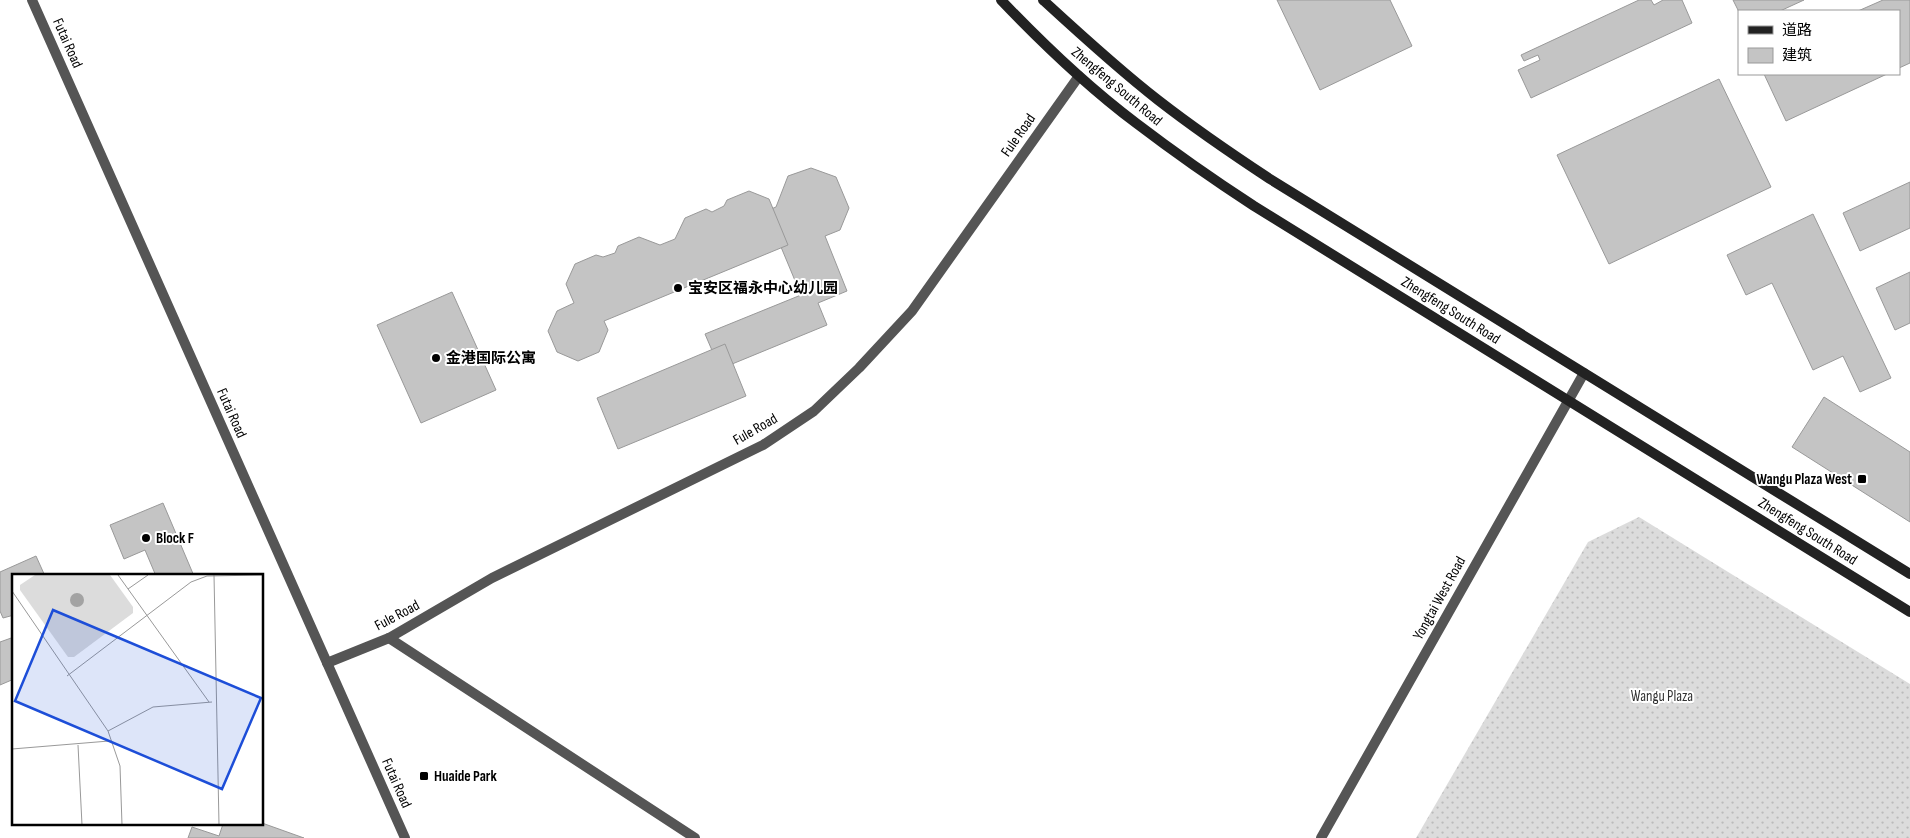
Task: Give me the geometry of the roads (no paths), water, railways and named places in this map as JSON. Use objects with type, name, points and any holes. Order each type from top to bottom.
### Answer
[{"type":"main road","name":"Zhengfeng South Road","points":[[1001,0],[1079,76],[1134,122],[1194,166],[1254,206],[1910,612]]},
{"type":"main road","name":"Zhengfeng South Road","points":[[1043,0],[1149,93],[1212,141],[1270,179],[1910,574]]},
{"type":"street","name":"Futai Road","points":[[32,0],[405,838]]},
{"type":"street","name":"Fule Road","points":[[327,663],[389,638],[492,578],[763,445],[814,411],[859,368],[912,311],[1079,76]]},
{"type":"street","name":"Yongtai West Road","points":[[1322,838],[1584,373]]},
{"type":"street","points":[[389,638],[695,838]]},
{"type":"place","name":"宝安区福永中心幼儿园","points":[[678,288]]},
{"type":"place","name":"金港国际公寓","points":[[436,358]]},
{"type":"place","name":"Wangu Plaza West","points":[[1862,479]]},
{"type":"place","name":"Block F","points":[[146,538]]},
{"type":"place","name":"Huaide Park","points":[[424,776]]},
{"type":"park label","name":"Wangu Plaza","points":[[1662,696]]}]
